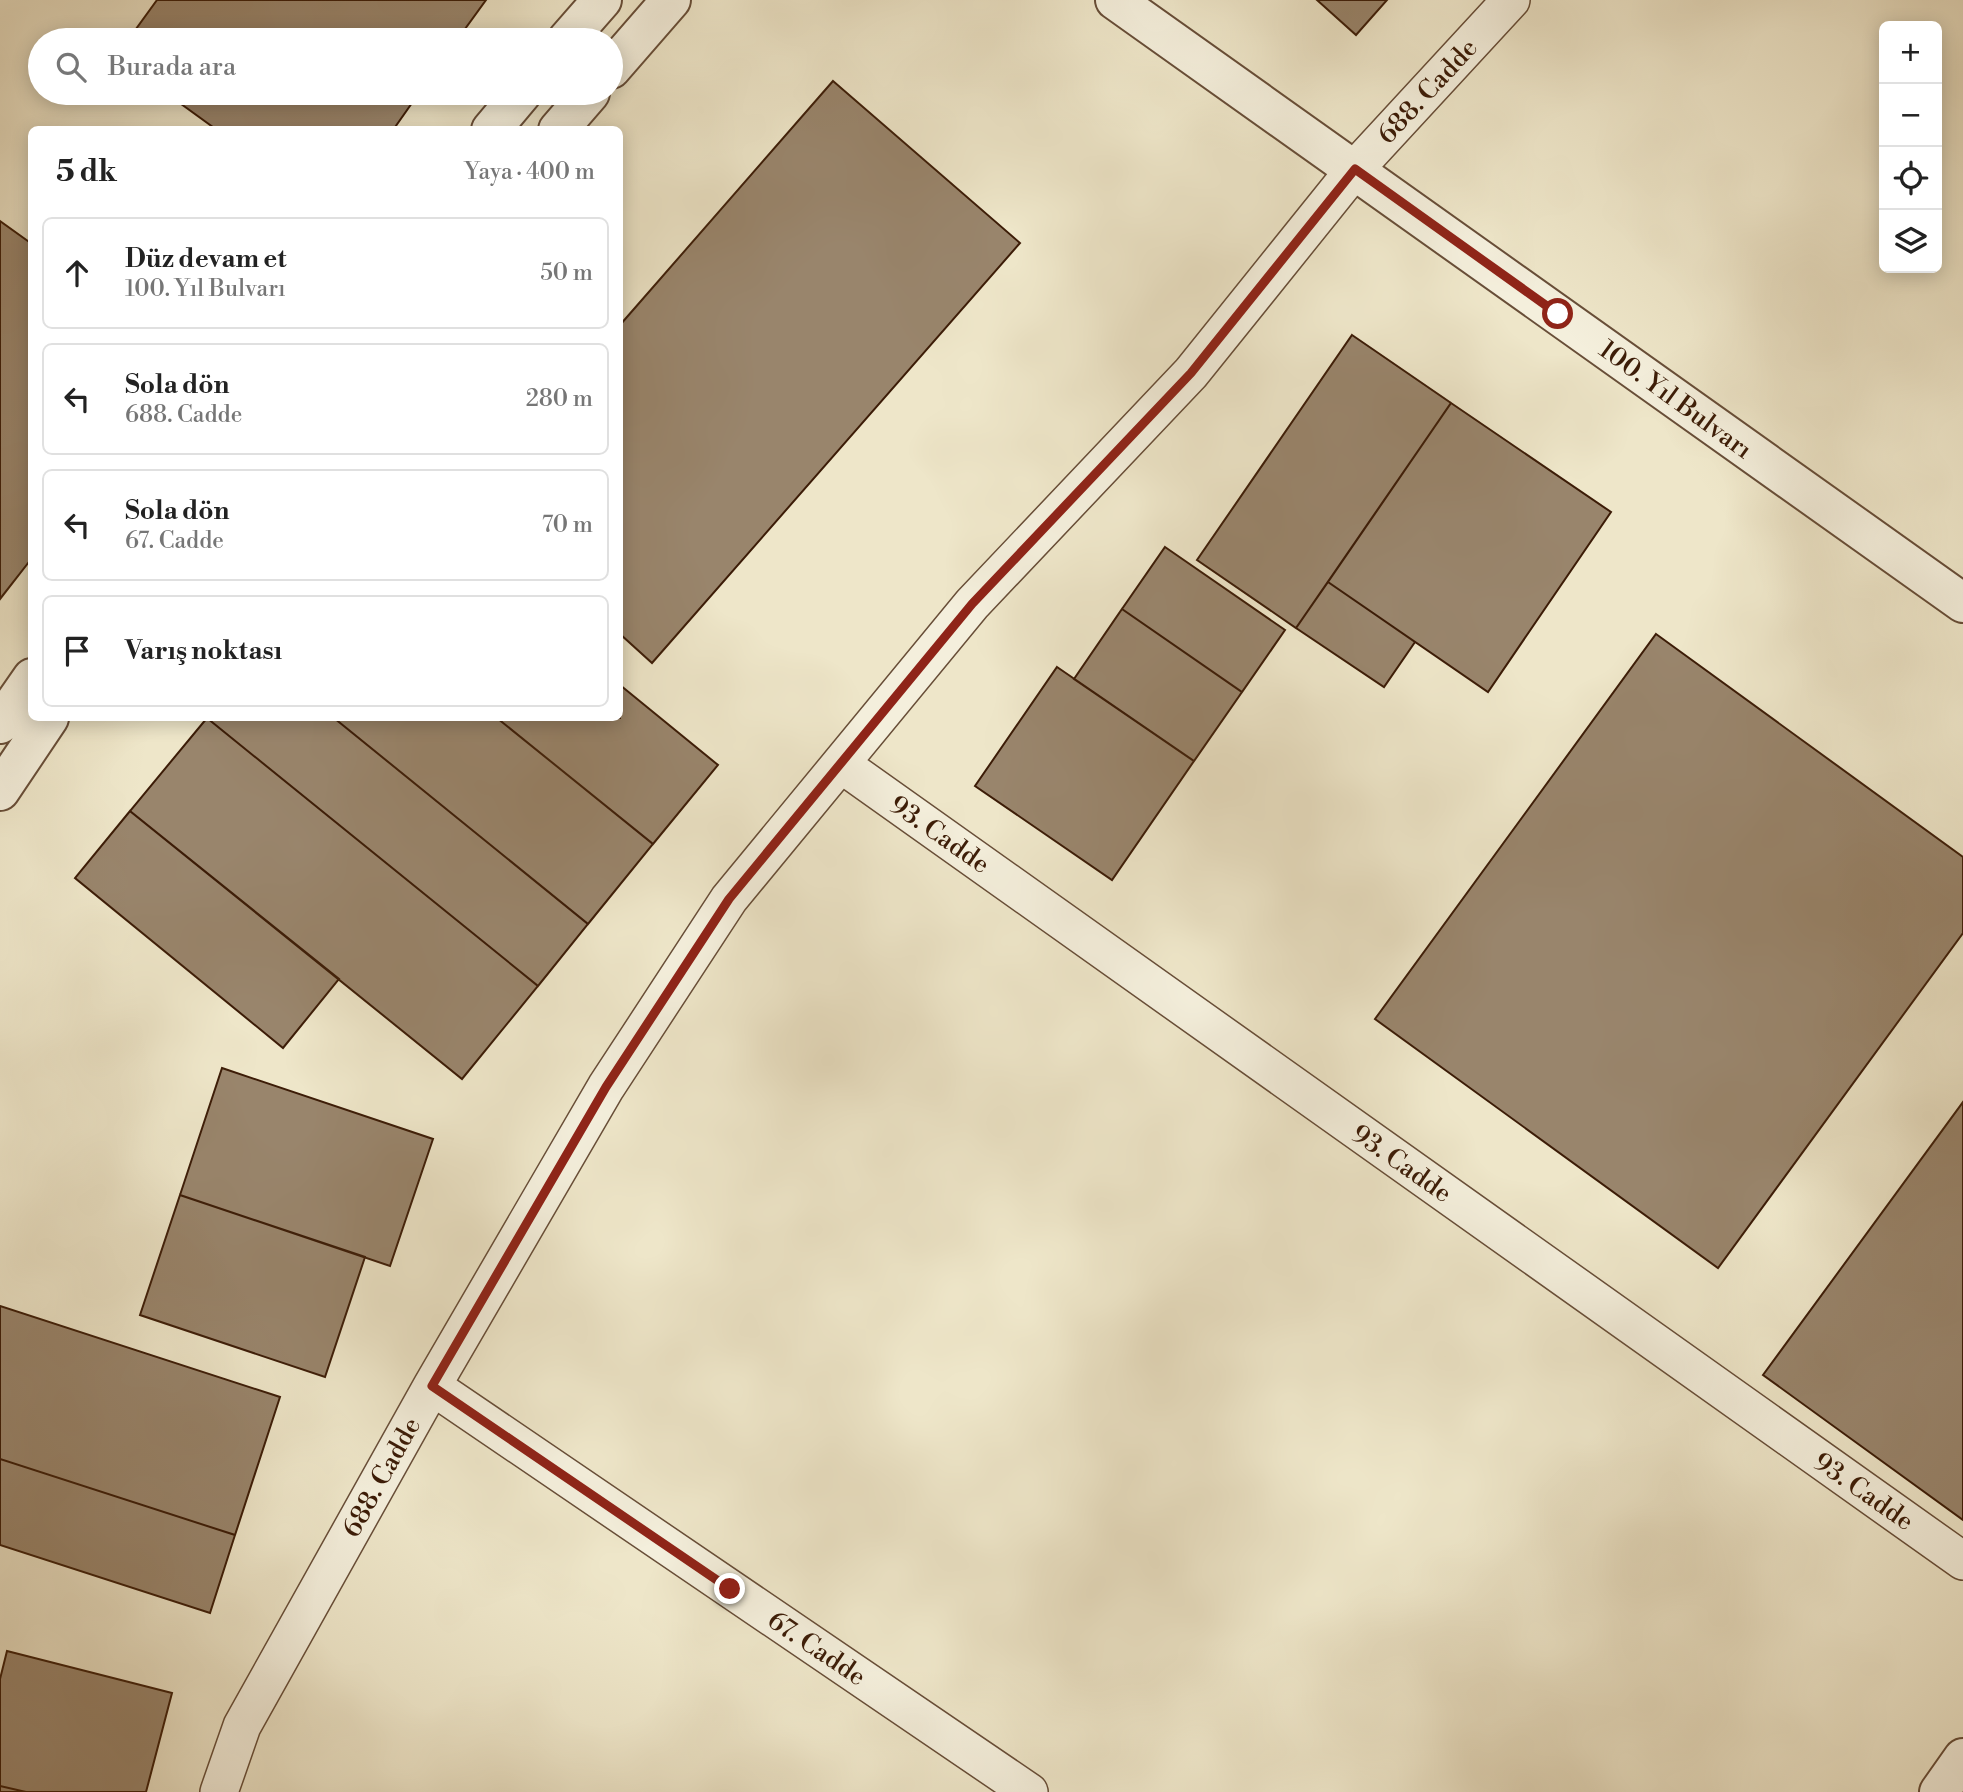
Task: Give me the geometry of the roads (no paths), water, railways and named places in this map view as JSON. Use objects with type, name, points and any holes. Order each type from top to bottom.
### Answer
[{"type":"street","points":[[578,28],[602,0]]},
{"type":"street","points":[[623,55],[671,0]]},
{"type":"street","name":"100. Yıl Bulvarı","points":[[1115,0],[1963,603]]},
{"type":"street","name":"688. Cadde","points":[[219,1792],[242,1726],[432,1386],[606,1087],[729,899],[972,604],[1191,373],[1355,169],[1511,0]]},
{"type":"street","points":[[494,126],[512,105]]},
{"type":"street","points":[[561,126],[580,105]]},
{"type":"street","points":[[0,724],[28,684]]},
{"type":"street","points":[[0,792],[47,721]]},
{"type":"street","name":"93. Cadde","points":[[841,764],[1963,1561]]},
{"type":"street","name":"67. Cadde","points":[[432,1386],[1029,1792]]},
{"type":"street","points":[[1939,1792],[1963,1758]]}]
